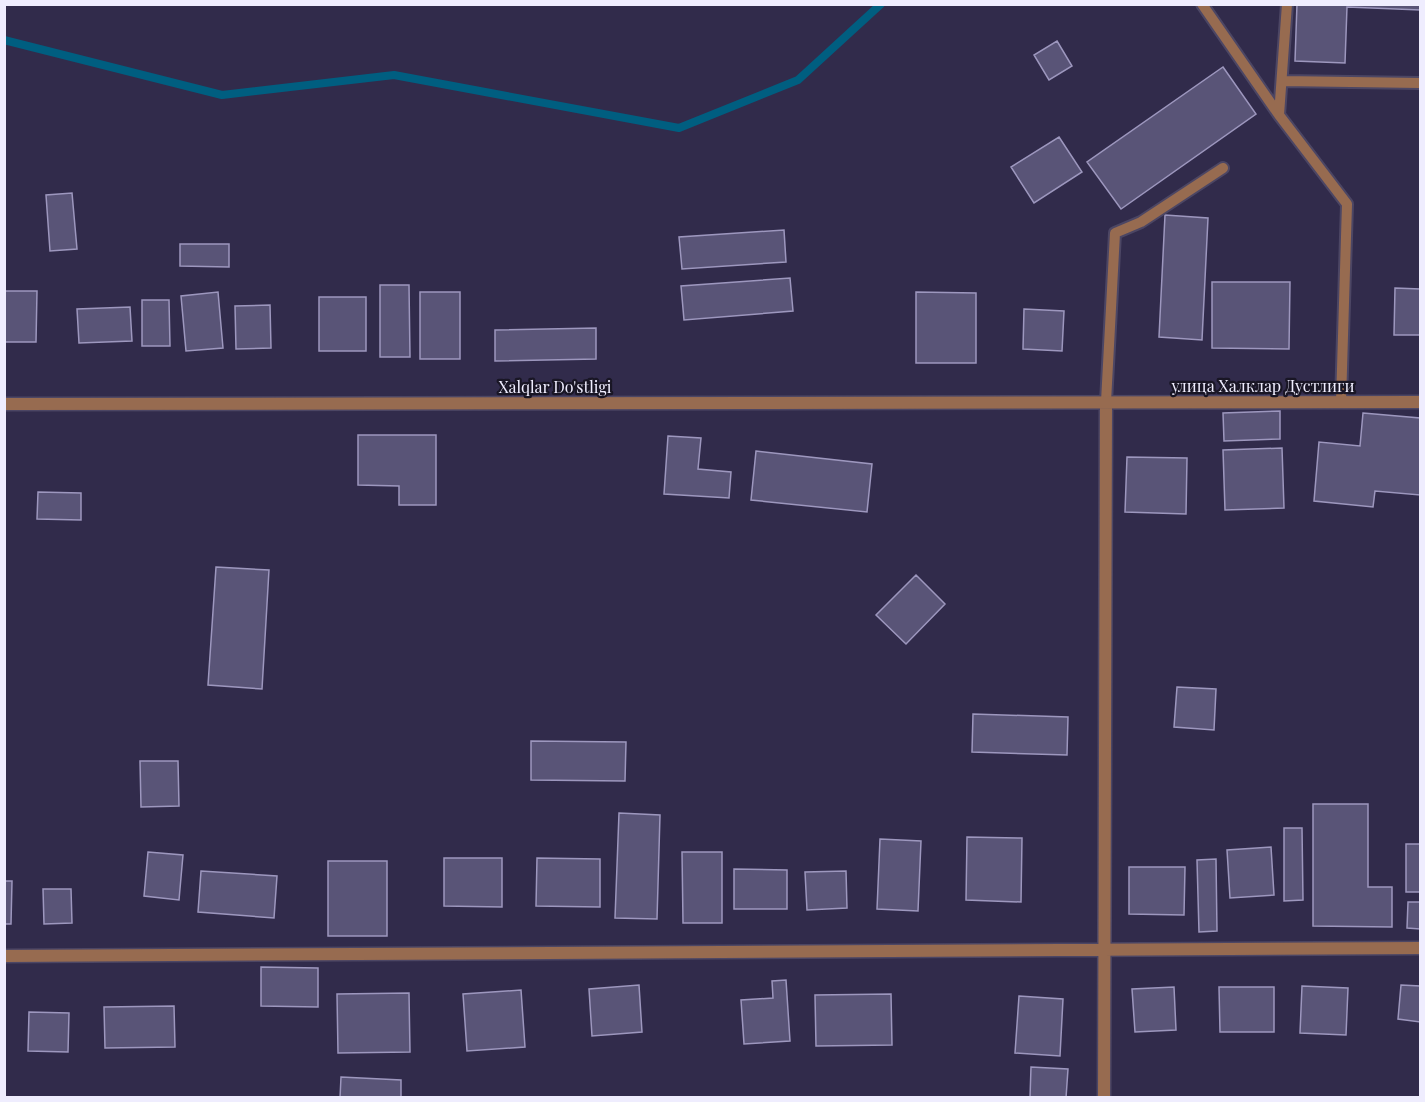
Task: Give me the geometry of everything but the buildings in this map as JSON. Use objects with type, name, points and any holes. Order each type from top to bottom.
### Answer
[{"type":"street","name":"улица Халклар Дустлиги","points":[[1106,402],[1420,402]]},
{"type":"street","name":"Xalqlar Do'stligi","points":[[4,404],[1106,402]]},
{"type":"street","points":[[1104,1098],[1106,402]]},
{"type":"street","points":[[4,956],[1420,948]]},
{"type":"lane","points":[[1202,4],[1279,115],[1347,204],[1341,402]]},
{"type":"lane","points":[[1279,115],[1287,4]]},
{"type":"lane","points":[[1282,81],[1420,83]]},
{"type":"lane","points":[[1106,402],[1115,233],[1141,222],[1223,168]]},
{"type":"waterway","points":[[4,40],[222,95],[394,75],[679,128],[798,80],[881,4]]}]
